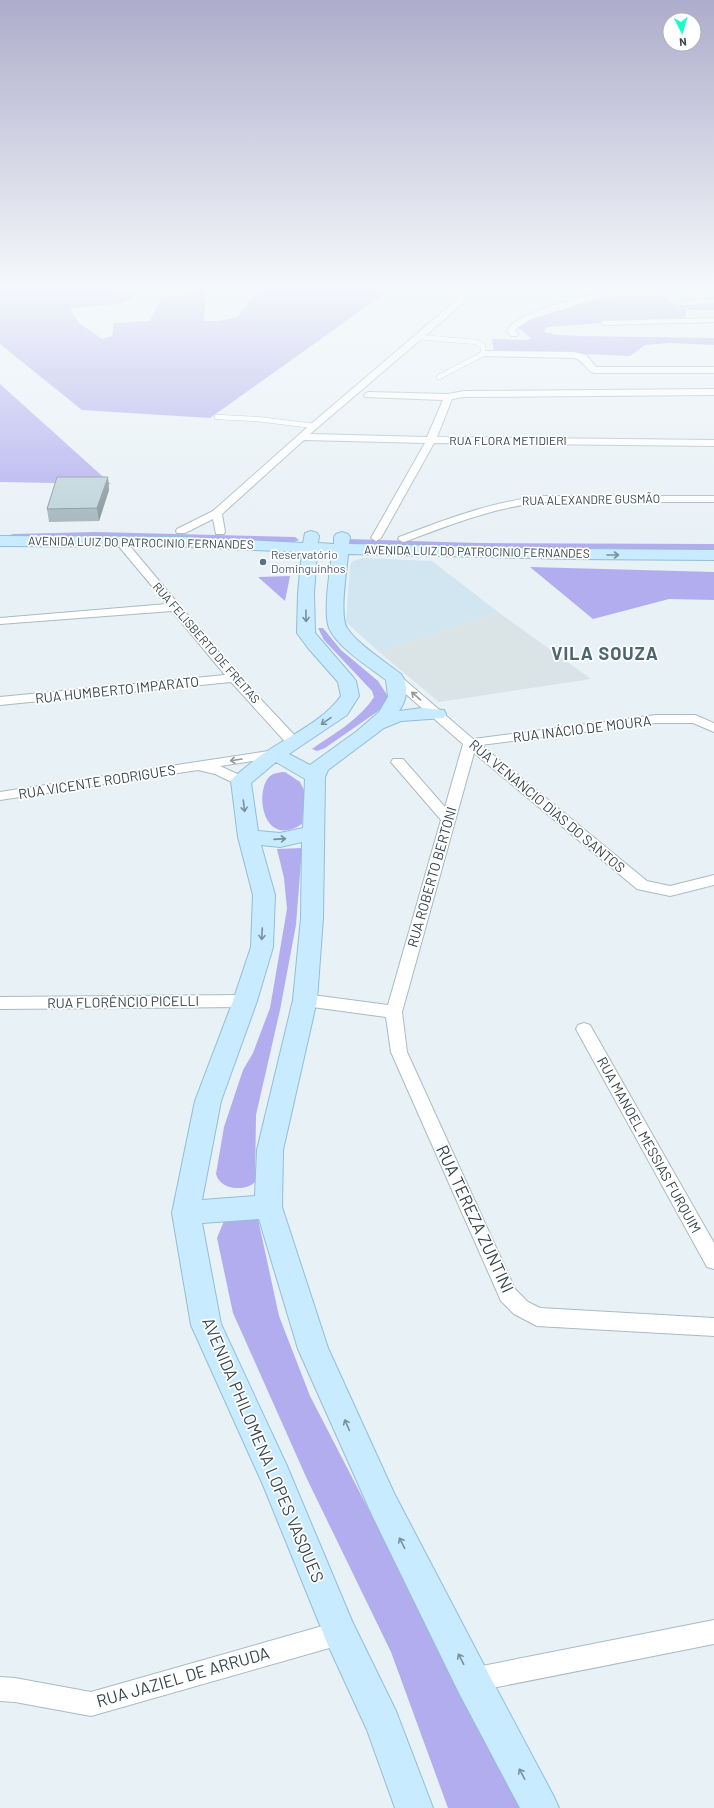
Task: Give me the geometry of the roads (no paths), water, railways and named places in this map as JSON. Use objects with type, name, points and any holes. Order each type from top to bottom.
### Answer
[{"type":"street","points":[[181,531],[217,513],[375,373]]},
{"type":"street","points":[[368,395],[448,397],[464,394],[714,392]]},
{"type":"street","points":[[376,538],[430,440],[448,397]]},
{"type":"street","name":"RUA FLORA METIDIERI","points":[[303,437],[714,443]]},
{"type":"street","name":"RUA ALEXANDRE GUSMÃO","points":[[403,539],[491,506],[520,500],[544,498],[714,499]]},
{"type":"street","points":[[217,513],[220,532]]},
{"type":"street","name":"AVENIDA LUIZ DO PATROCINIO FERNANDES","points":[[0,531],[92,529],[220,532],[311,542]]},
{"type":"street","points":[[0,531],[4,534],[0,540]]},
{"type":"street","name":"AVENIDA LUIZ DO PATROCINIO FERNANDES","points":[[342,543],[376,538],[714,541]]},
{"type":"street","name":"AVENIDA LUIZ DO PATROCINIO FERNANDES","points":[[0,540],[311,542],[572,554],[714,555]]},
{"type":"street","name":"RUA FELISBERTO DE FREITAS","points":[[120,541],[234,678],[284,749]]},
{"type":"street","points":[[241,781],[284,749],[340,711],[350,696],[347,681],[306,633],[306,593],[311,542]]},
{"type":"street","points":[[342,543],[337,593],[337,627],[347,638],[396,678],[398,696],[393,707],[378,724],[317,772],[312,833],[312,918],[305,1000],[270,1150],[268,1207],[313,1349],[383,1504],[472,1680],[540,1808]]},
{"type":"street","points":[[306,593],[337,593]]},
{"type":"street","points":[[0,621],[174,607]]},
{"type":"street","name":"RUA HUMBERTO IMPARATO","points":[[0,702],[234,678]]},
{"type":"street","name":"RUA VENANCIO DIAS DO SANTOS","points":[[396,678],[470,743],[642,885],[670,891],[714,880]]},
{"type":"street","points":[[378,724],[392,717],[408,713],[437,714]]},
{"type":"street","name":"RUA INÁCIO DE MOURA","points":[[470,743],[656,719],[695,719],[714,728]]},
{"type":"street","name":"RUA ROBERTO BERTONI","points":[[394,1012],[470,743]]},
{"type":"street","points":[[284,749],[298,766],[317,772]]},
{"type":"street","name":"RUA VICENTE RODRIGUES","points":[[0,796],[194,767],[284,749]]},
{"type":"street","points":[[398,762],[449,820]]},
{"type":"street","name":"RUA VICENTE RODRIGUES","points":[[194,767],[218,770],[241,781]]},
{"type":"street","name":"AVENIDA PHILOMENA LOPES VASQUES","points":[[241,781],[248,837],[264,895],[262,947],[246,1001],[208,1101],[186,1213],[206,1325],[276,1477],[340,1633],[383,1724],[414,1808]]},
{"type":"street","points":[[248,837],[280,840],[312,833]]},
{"type":"street","points":[[305,1000],[394,1012]]},
{"type":"street","name":"RUA FLORÊNCIO PICELLI","points":[[0,1003],[246,1001]]},
{"type":"street","name":"RUA TEREZA ZUNTINI","points":[[394,1012],[399,1052],[508,1295],[521,1308],[537,1317],[714,1327]]},
{"type":"street","name":"RUA MANOEL MESSIAS FURQUIM","points":[[584,1029],[714,1261]]},
{"type":"street","points":[[186,1213],[268,1207]]},
{"type":"street","points":[[472,1680],[714,1632]]},
{"type":"street","name":"RUA JAZIEL DE ARRUDA","points":[[0,1689],[15,1690],[91,1704],[340,1633]]},
{"type":"lane","points":[[438,377],[445,373]]},
{"type":"lane","points":[[217,417],[257,418],[314,426]]},
{"type":"place","name":"Reservatório Dominguinhos","points":[[263,562]]},
{"type":"district","name":"VILA SOUZA","points":[[605,654]]}]
